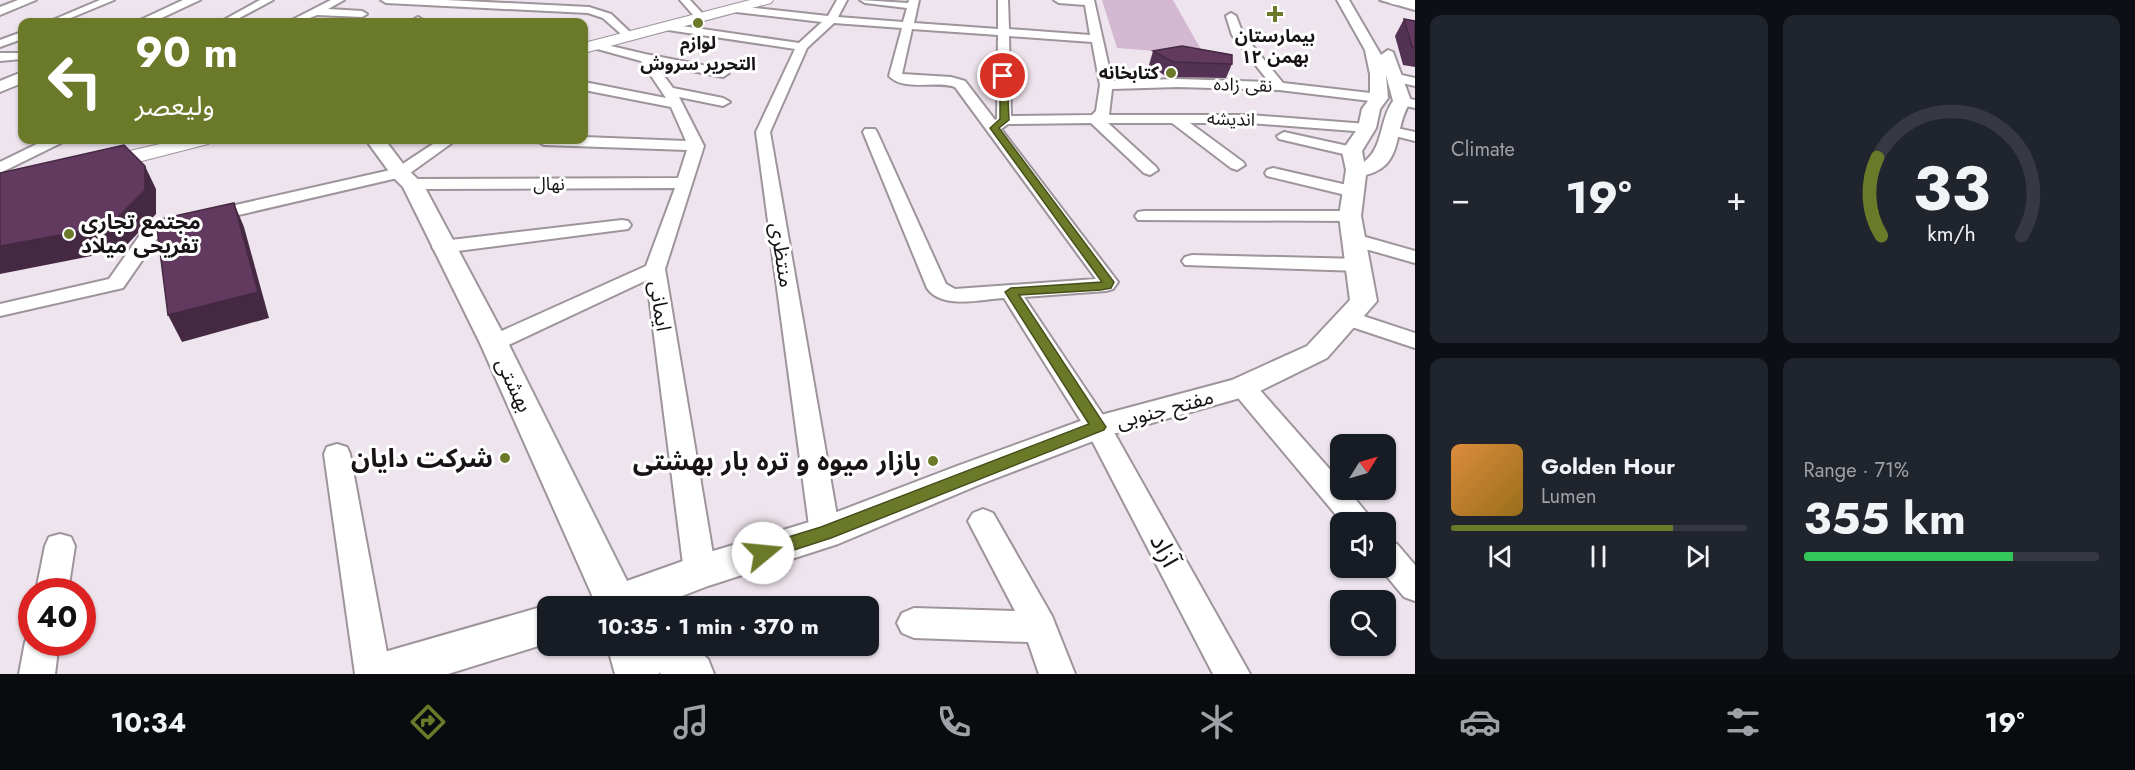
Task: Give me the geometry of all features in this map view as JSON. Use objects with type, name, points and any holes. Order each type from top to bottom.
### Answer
[{"type":"main road","points":[[588,45],[625,32],[766,0]]},
{"type":"main road","points":[[1392,0],[1415,5]]},
{"type":"main road","points":[[588,45],[668,27],[741,5]]},
{"type":"main road","points":[[7,182],[135,144]]},
{"type":"main road","points":[[69,163],[178,144]]},
{"type":"street","points":[[0,12],[30,0]]},
{"type":"street","points":[[63,18],[109,0]]},
{"type":"street","points":[[152,18],[194,0]]},
{"type":"street","points":[[233,18],[268,0]]},
{"type":"street","points":[[302,18],[339,0]]},
{"type":"street","points":[[386,0],[589,10],[607,16],[625,32]]},
{"type":"street","points":[[582,18],[604,0]]},
{"type":"street","points":[[685,0],[698,14]]},
{"type":"street","name":"منتظری","points":[[825,533],[762,132],[802,46],[831,20],[842,0]]},
{"type":"street","points":[[865,0],[913,3],[895,76],[957,82],[999,124],[1108,282],[1106,285],[952,296],[942,293],[937,288],[870,132]]},
{"type":"street","points":[[999,124],[1004,0]]},
{"type":"street","points":[[1059,0],[1089,2],[1106,85],[1099,116],[1150,170]]},
{"type":"street","points":[[1343,0],[1379,50],[1379,98],[1371,109],[1354,206]]},
{"type":"street","points":[[1358,0],[1379,50],[1408,103]]},
{"type":"street","points":[[1385,0],[1415,5]]},
{"type":"street","points":[[741,5],[831,20],[1096,39]]},
{"type":"street","points":[[315,12],[362,14]]},
{"type":"street","points":[[1231,16],[1238,35],[1279,86]]},
{"type":"street","points":[[668,27],[802,46]]},
{"type":"street","points":[[0,44],[18,37]]},
{"type":"street","points":[[588,45],[723,73]]},
{"type":"street","points":[[0,57],[18,56]]},
{"type":"street","points":[[588,142],[696,146],[672,98],[645,58]]},
{"type":"street","points":[[1393,77],[1415,82]]},
{"type":"street","points":[[0,87],[18,79]]},
{"type":"street","name":"نقی زاده","points":[[1106,85],[1178,83],[1279,86],[1379,98]]},
{"type":"street","points":[[588,87],[672,98],[723,102]]},
{"type":"street","points":[[1379,98],[1408,103]]},
{"type":"street","points":[[1207,101],[1207,118]]},
{"type":"street","points":[[1192,261],[1354,206],[1373,167],[1381,158],[1392,131],[1395,107],[1408,103]]},
{"type":"street","name":"اندیشه","points":[[999,124],[1099,116],[1207,118],[1367,128]]},
{"type":"street","points":[[1175,119],[1237,165]]},
{"type":"street","points":[[1392,131],[1415,136]]},
{"type":"street","points":[[1284,136],[1354,206],[1415,256]]},
{"type":"street","points":[[0,168],[48,144]]},
{"type":"street","name":"بهشتی","points":[[379,144],[406,179],[494,343],[612,596]]},
{"type":"street","points":[[0,310],[116,284],[154,229],[406,179],[444,144]]},
{"type":"street","name":"ایمانی","points":[[696,146],[655,269],[700,572]]},
{"type":"street","points":[[1273,173],[1354,206]]},
{"type":"street","name":"نهال","points":[[406,179],[685,183]]},
{"type":"street","points":[[1144,216],[1354,206]]},
{"type":"street","name":"مفتح جنوبی","points":[[639,596],[700,572],[825,533],[1098,427],[1244,387],[1317,352],[1364,301],[1354,206]]},
{"type":"street","points":[[442,247],[622,225]]},
{"type":"street","points":[[494,343],[655,269]]},
{"type":"street","name":"آزاد","points":[[1011,292],[1098,427],[1232,674]]},
{"type":"street","points":[[1348,318],[1415,341]]},
{"type":"street","points":[[1244,387],[1350,512]]},
{"type":"street","points":[[337,454],[373,674]]},
{"type":"street","points":[[983,521],[1040,627],[1057,674]]},
{"type":"street","points":[[54,578],[60,546]]},
{"type":"street","points":[[1396,565],[1415,587]]},
{"type":"street","points":[[914,623],[1040,627]]},
{"type":"street","points":[[381,674],[537,627]]},
{"type":"street","points":[[37,674],[40,656]]},
{"type":"street","points":[[632,656],[637,674]]},
{"type":"street","points":[[673,656],[692,674]]},
{"type":"shaded area","points":[[1102,0],[1173,0],[1204,55],[1117,48]]},
{"type":"building","points":[[1404,19],[1415,21],[1415,47],[1412,47]]},
{"type":"building","points":[[1182,46],[1232,55],[1232,64],[1173,62],[1153,51]]},
{"type":"building","points":[[124,145],[145,166],[145,190],[109,226],[0,246],[0,173]]},
{"type":"building","points":[[234,203],[258,292],[168,315],[156,220]]},
{"type":"place","name":"بیمارستان ۱۲ بهمن","points":[[1275,14]]},
{"type":"place","name":"لوازم التحریر سروش","points":[[698,23]]},
{"type":"place","name":"کتابخانه","points":[[1171,73]]},
{"type":"place","name":"مجتمع تجاری تفریحی میلاد","points":[[69,234]]},
{"type":"place","name":"شرکت دایان","points":[[505,458]]},
{"type":"place","name":"بازار میوه و تره بار بهشتی","points":[[933,461]]},
{"type":"route","points":[[763,553],[825,533],[969,475],[1098,427],[1011,292],[1101,287],[1108,282],[994,128],[1004,120],[1003,76]]}]
